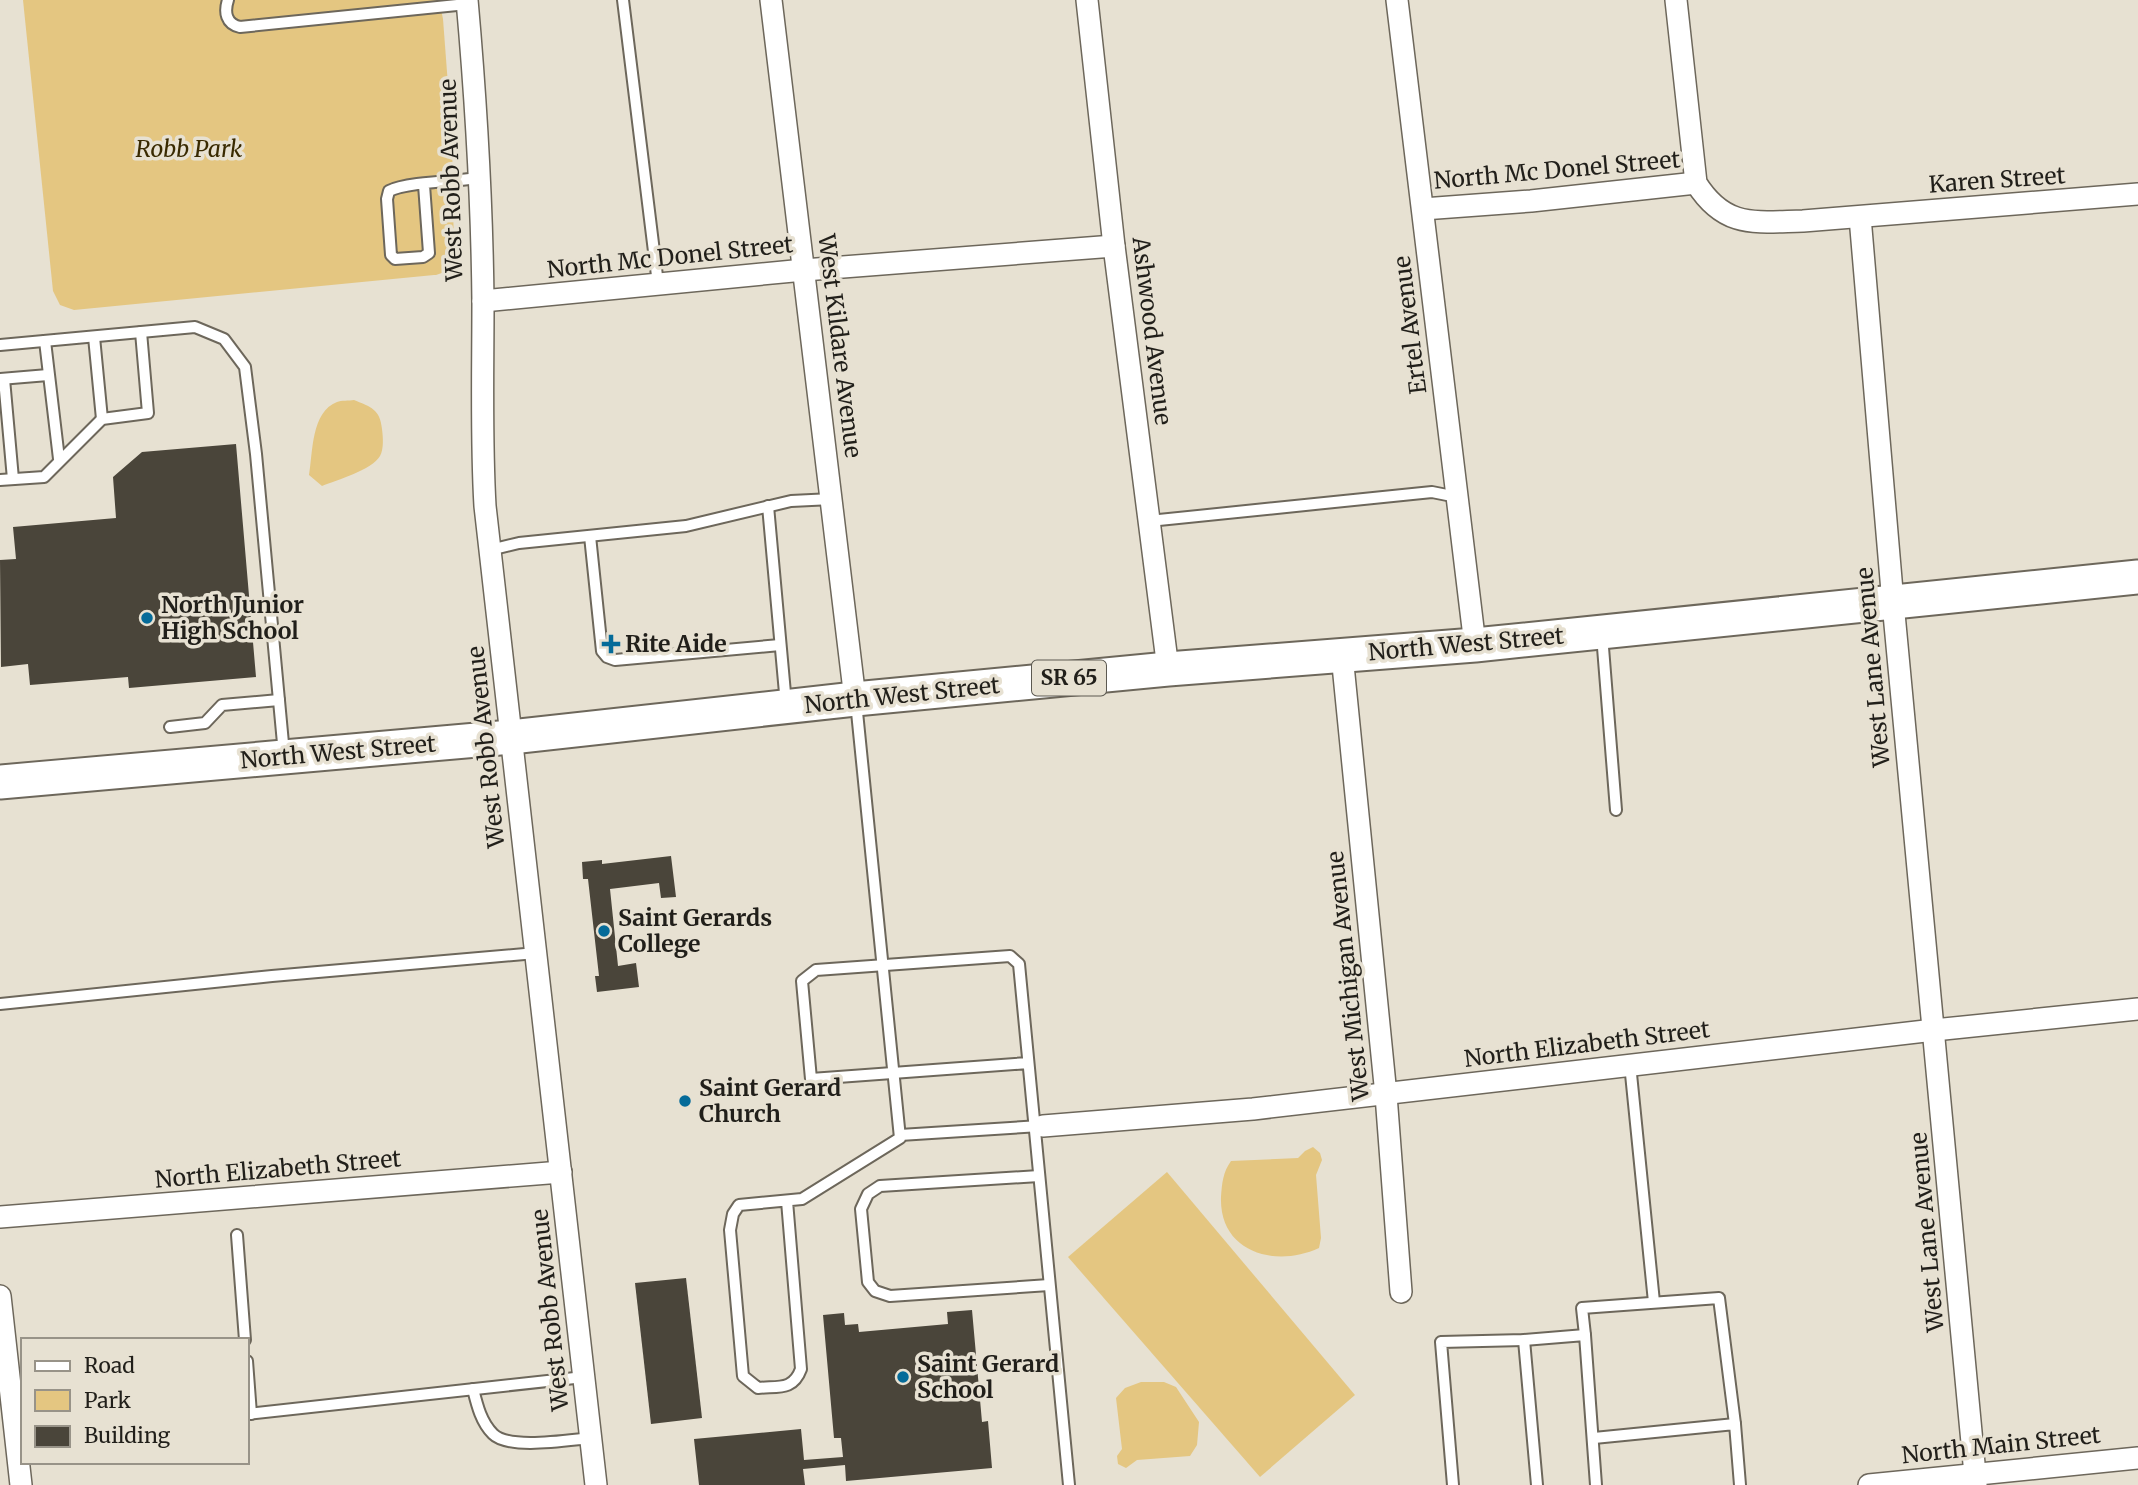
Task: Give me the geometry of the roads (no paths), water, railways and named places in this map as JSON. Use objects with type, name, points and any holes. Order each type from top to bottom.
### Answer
[{"type":"main road","name":"North West Street","points":[[0,782],[511,737],[1168,668],[1475,645],[2138,577]]},
{"type":"street","name":"West Kildare Avenue","points":[[771,0],[855,699]]},
{"type":"street","name":"Ashwood Avenue","points":[[1087,0],[1114,246],[1168,668]]},
{"type":"street","name":"Ertel Avenue","points":[[1397,0],[1475,645]]},
{"type":"street","points":[[1676,0],[1696,183],[1714,207],[1731,218],[1751,223],[1860,217]]},
{"type":"street","name":"West Robb Avenue","points":[[467,2],[476,100],[479,178],[483,301],[483,470],[596,1485]]},
{"type":"street","name":"North Mc Donel Street","points":[[1423,209],[1531,201],[1696,183]]},
{"type":"street","name":"Karen Street","points":[[1860,217],[2138,194]]},
{"type":"street","name":"West Lane Avenue","points":[[1860,217],[1893,603],[1976,1480]]},
{"type":"street","name":"North Mc Donel Street","points":[[483,301],[804,270],[1114,246]]},
{"type":"street","name":"West Michigan Avenue","points":[[1342,655],[1386,1095],[1401,1292]]},
{"type":"street","name":"North Elizabeth Street","points":[[1039,1126],[1253,1109],[1386,1095],[1630,1064],[2138,1009]]},
{"type":"street","name":"North Elizabeth Street","points":[[0,1217],[561,1172]]},
{"type":"street","points":[[0,1296],[19,1438],[21,1485]]},
{"type":"street","name":"North Main Street","points":[[1870,1485],[1976,1480],[2138,1458]]},
{"type":"lane","points":[[228,0],[227,15],[230,22],[237,27],[398,5],[467,2]]},
{"type":"lane","points":[[623,0],[658,284]]},
{"type":"lane","points":[[424,185],[429,253],[423,257],[395,259],[391,255],[387,194],[396,188],[479,178]]},
{"type":"lane","points":[[0,345],[195,327],[224,339],[245,367],[256,454],[284,757]]},
{"type":"lane","points":[[0,480],[44,477],[102,419],[148,413],[141,332]]},
{"type":"lane","points":[[94,337],[102,419]]},
{"type":"lane","points":[[45,341],[60,459]]},
{"type":"lane","points":[[13,479],[2,379],[48,374]]},
{"type":"lane","points":[[1149,521],[1432,492],[1457,497]]},
{"type":"lane","points":[[490,550],[519,543],[686,526],[791,501],[832,499]]},
{"type":"lane","points":[[768,506],[786,707]]},
{"type":"lane","points":[[590,536],[602,651],[607,657],[615,660],[780,645]]},
{"type":"lane","points":[[1601,632],[1616,810]]},
{"type":"lane","points":[[787,1201],[801,1369],[797,1380],[790,1385],[758,1388],[743,1376],[730,1230],[733,1214],[739,1205],[802,1199],[900,1138],[855,699]]},
{"type":"lane","points":[[170,727],[205,723],[222,705],[279,700]]},
{"type":"lane","points":[[0,1004],[272,976],[536,953]]},
{"type":"lane","points":[[1028,1063],[811,1079],[802,981],[816,971],[1010,956],[1019,964],[1028,1063],[1039,1126],[1039,1176],[1069,1485]]},
{"type":"lane","points":[[1630,1064],[1654,1302]]},
{"type":"lane","points":[[900,1135],[1039,1126]]},
{"type":"lane","points":[[1039,1176],[880,1186],[868,1194],[861,1209],[868,1282],[875,1292],[890,1296],[1049,1285]]},
{"type":"lane","points":[[237,1235],[245,1338]]},
{"type":"lane","points":[[1596,1485],[1582,1308],[1719,1298],[1741,1485]]},
{"type":"lane","points":[[1453,1485],[1441,1342],[1585,1335]]},
{"type":"lane","points":[[1524,1340],[1536,1485]]},
{"type":"lane","points":[[248,1388],[249,1414],[583,1377]]},
{"type":"lane","points":[[473,1389],[485,1423],[494,1435],[504,1441],[590,1438]]},
{"type":"lane","points":[[1594,1438],[1735,1424]]},
{"type":"place","name":"North Junior High School","points":[[147,618]]},
{"type":"place","name":"Rite Aide","points":[[611,644]]},
{"type":"place","name":"Saint Gerards College","points":[[604,931]]},
{"type":"place","name":"Saint Gerard Church","points":[[685,1101]]},
{"type":"place","name":"Saint Gerard School","points":[[903,1377]]},
{"type":"park label","name":"Robb Park","points":[[189,149]]}]
